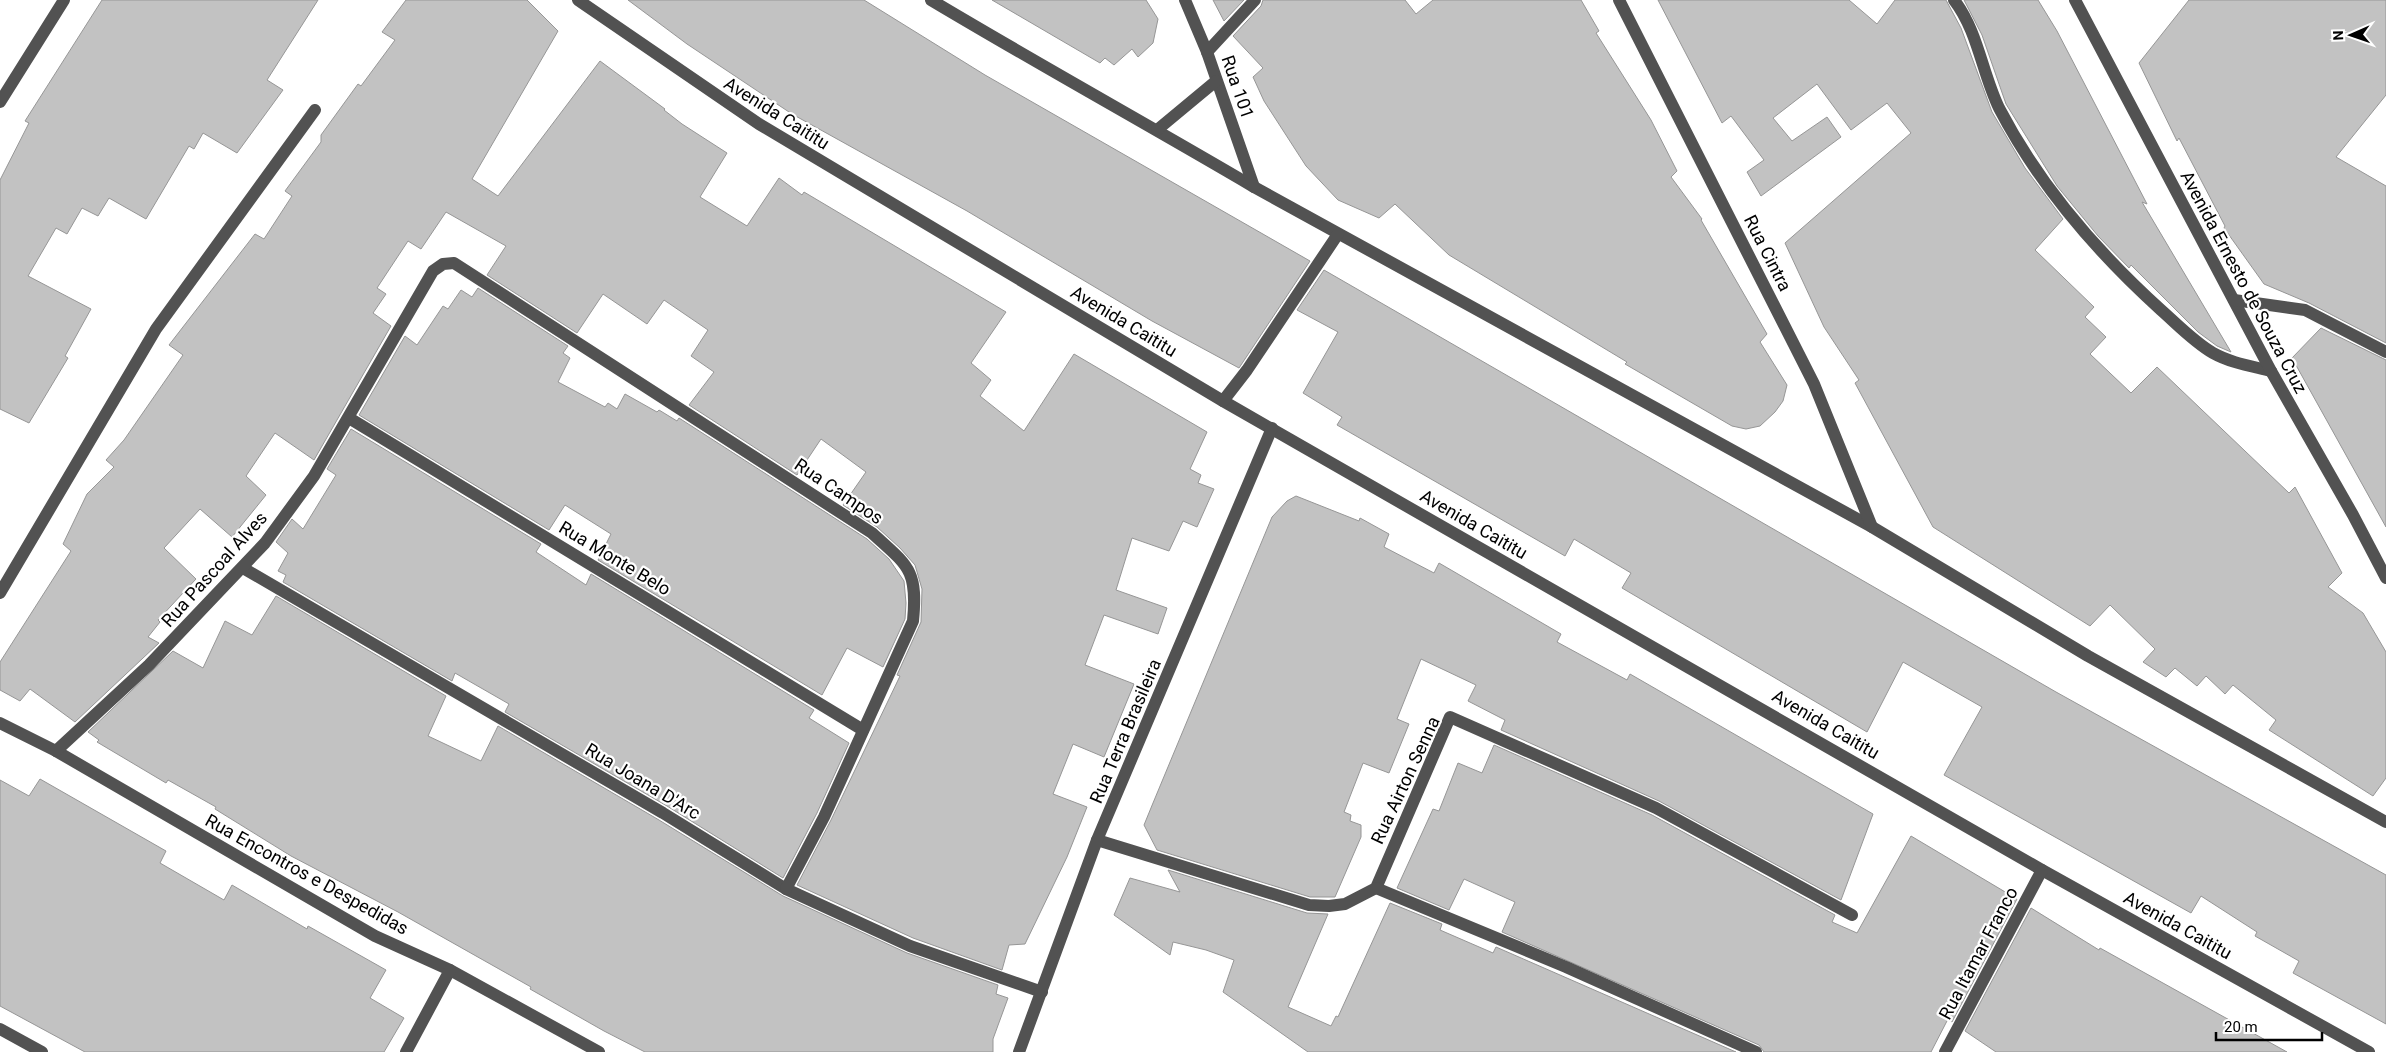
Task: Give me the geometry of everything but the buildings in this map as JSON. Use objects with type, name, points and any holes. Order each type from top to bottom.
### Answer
[{"type":"street","points":[[0,102],[64,0]]},
{"type":"street","name":"Avenida Caititu","points":[[578,0],[758,124],[1224,401],[2042,870],[2369,1052]]},
{"type":"street","points":[[931,0],[1254,188],[1872,528],[2088,656],[2386,822]]},
{"type":"street","name":"Rua 101","points":[[1185,0],[1207,52],[1254,188]]},
{"type":"street","points":[[1207,52],[1255,0]]},
{"type":"street","name":"Rua Cintra","points":[[1619,0],[1814,384],[1872,528]]},
{"type":"street","points":[[1954,0],[1973,35],[1998,106],[2025,154],[2058,200],[2114,266],[2188,334],[2214,354],[2234,363],[2271,370]]},
{"type":"street","name":"Avenida Ernesto de Souza Cruz","points":[[2075,0],[2271,370],[2353,515],[2386,578]]},
{"type":"street","points":[[1157,130],[1216,81]]},
{"type":"street","points":[[0,593],[156,328],[314,110]]},
{"type":"street","points":[[1224,401],[1247,370],[1338,234]]},
{"type":"street","name":"Rua Pascoal Alves","points":[[56,751],[149,665],[265,543],[314,476],[433,271],[448,262]]},
{"type":"street","name":"Rua Campos","points":[[448,262],[460,266],[872,532],[905,563],[913,582],[915,598],[913,621],[824,817],[786,889]]},
{"type":"street","points":[[2234,300],[2305,310],[2386,352]]},
{"type":"street","name":"Rua Monte Belo","points":[[349,418],[863,730]]},
{"type":"street","name":"Rua Terra Brasileira","points":[[1019,1052],[1097,840],[1272,428]]},
{"type":"street","name":"Rua Joana D'Arc","points":[[243,568],[664,813],[786,889],[910,946],[1042,992]]},
{"type":"street","name":"Rua Airton Senna","points":[[1376,888],[1450,717],[1656,808],[1852,915]]},
{"type":"street","name":"Rua Encontros e Despedidas","points":[[0,723],[56,751],[375,936],[450,970],[599,1052]]},
{"type":"street","points":[[1097,840],[1309,905],[1329,906],[1345,904],[1376,888],[1566,967],[1756,1052]]},
{"type":"street","name":"Rua Itamar Franco","points":[[1945,1052],[2042,870]]},
{"type":"street","points":[[406,1052],[450,970]]},
{"type":"street","points":[[0,1029],[42,1052]]}]
